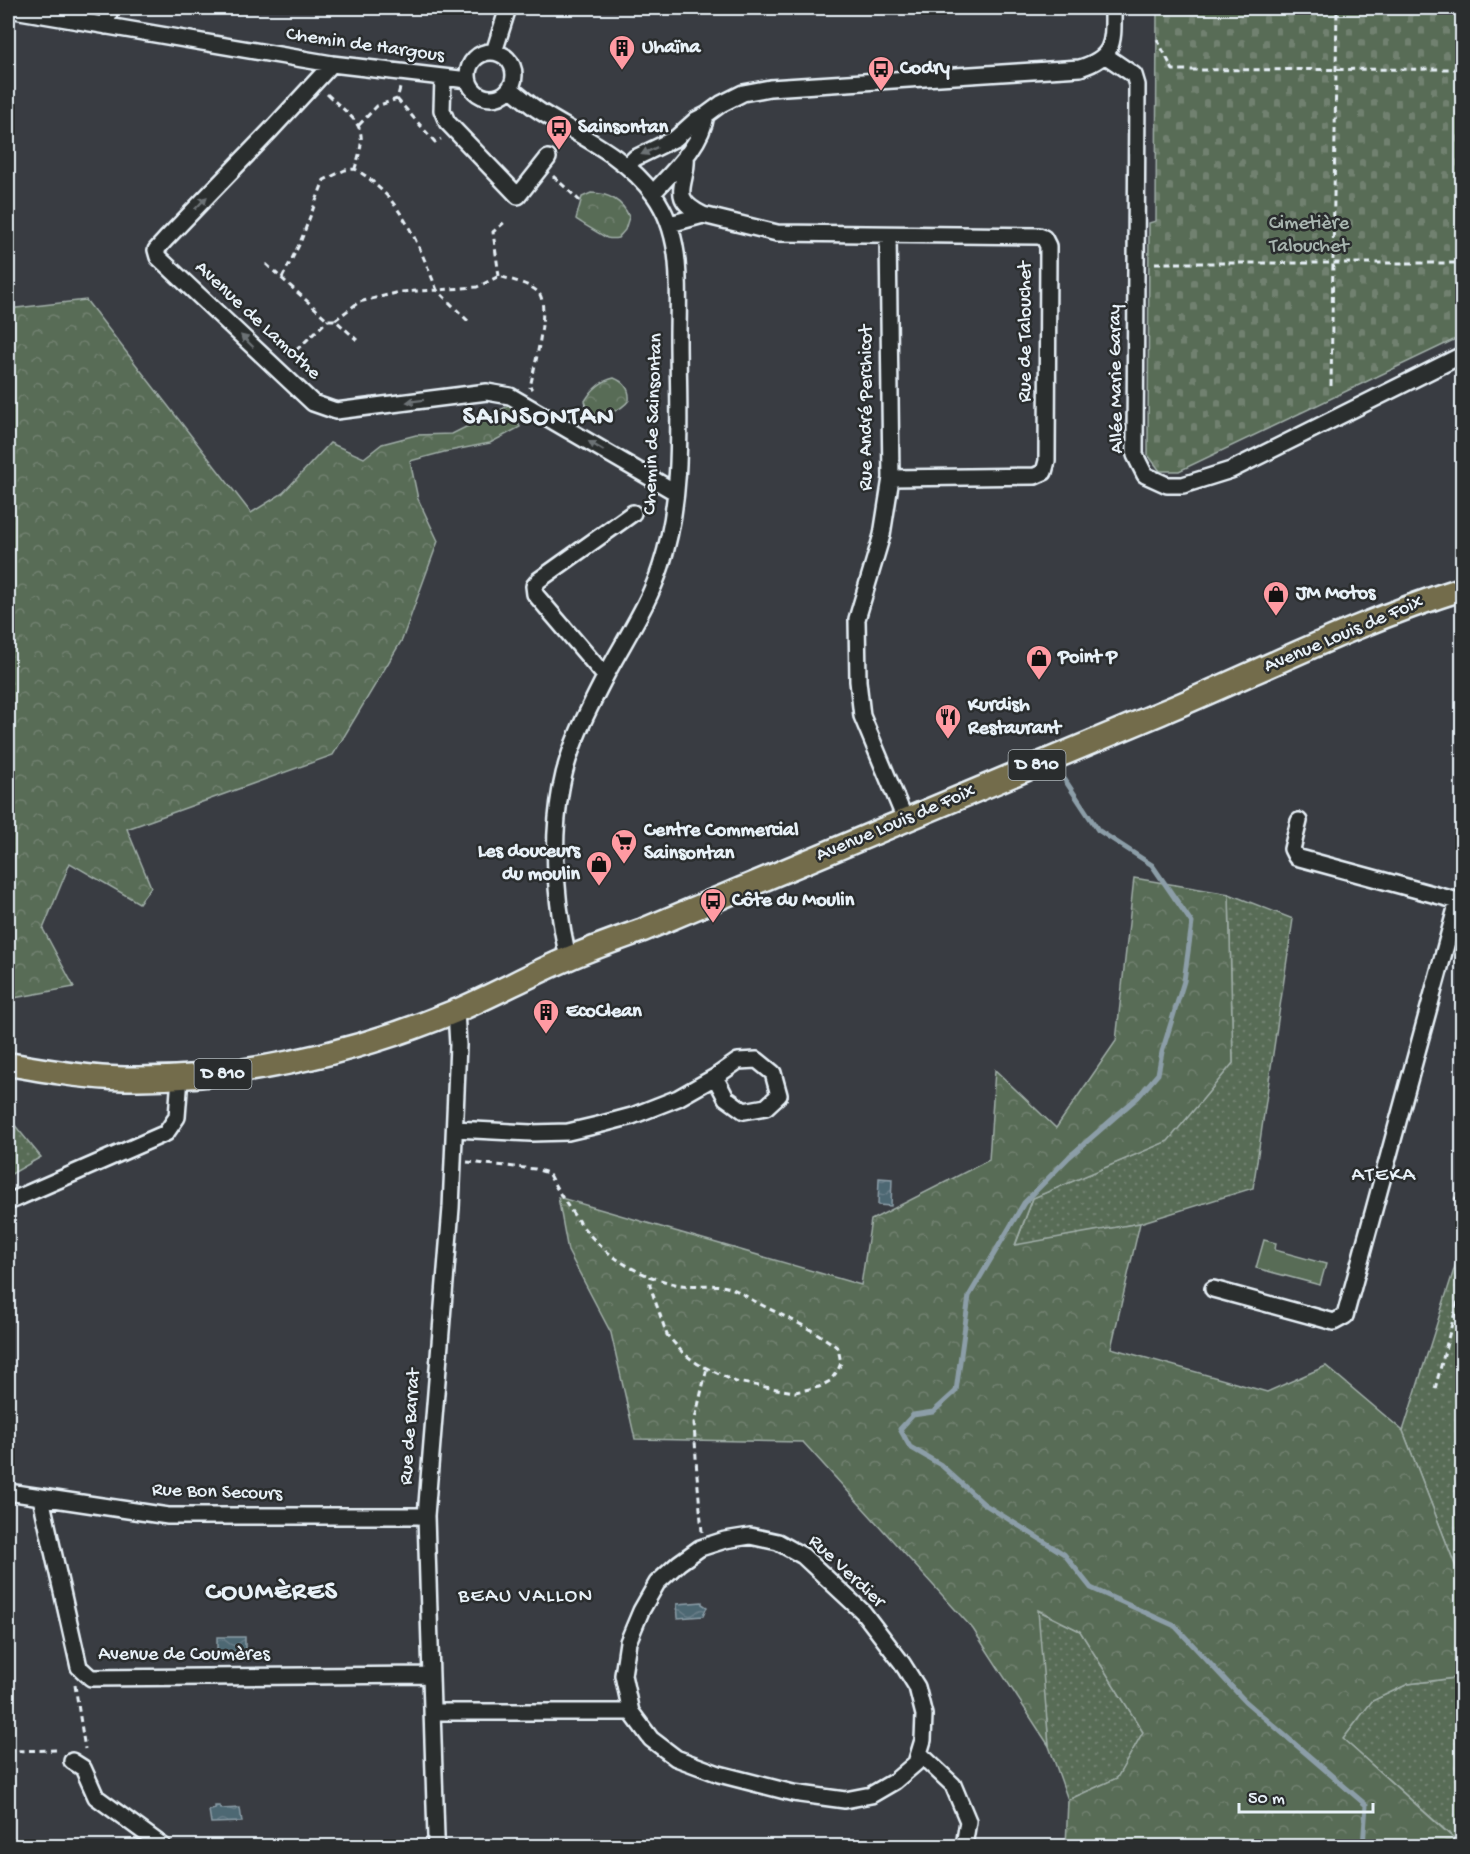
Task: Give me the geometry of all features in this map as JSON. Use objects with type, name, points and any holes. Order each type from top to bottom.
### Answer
[{"type":"main road","name":"Avenue Louis de Foix","points":[[8,1064],[110,1078],[180,1077],[220,1074],[292,1061],[373,1040],[456,1011],[568,958],[643,930],[1163,713],[1385,616],[1462,589]]},
{"type":"street","points":[[106,26],[110,8]]},
{"type":"street","points":[[494,52],[508,8]]},
{"type":"street","points":[[627,166],[635,158],[676,138],[696,120],[743,93],[770,88],[1080,68],[1096,63],[1106,56],[1110,45],[1113,8]]},
{"type":"street","name":"Chemin de Hargous","points":[[8,9],[332,64],[468,80]]},
{"type":"street","points":[[494,52],[505,57],[512,66],[514,77],[510,88],[502,95],[492,98],[481,96],[473,90],[468,80],[469,69],[474,59],[484,53],[494,52]]},
{"type":"street","name":"Allée Marie Garay","points":[[1106,56],[1134,75],[1137,85],[1135,455],[1145,475],[1167,485],[1183,484],[1231,470],[1462,355]]},
{"type":"street","name":"Avenue de Lamothe","points":[[332,64],[156,250],[158,257],[314,403],[336,411],[487,392],[510,396],[675,492]]},
{"type":"street","points":[[443,78],[442,110],[447,122],[518,196],[544,162]]},
{"type":"street","name":"Chemin de Sainsontan","points":[[510,88],[539,111],[598,145],[627,166],[653,194],[670,224],[678,257],[678,449],[670,537],[661,569],[606,676],[569,756],[561,788],[557,826],[557,888],[562,933],[568,958]]},
{"type":"street","points":[[653,194],[686,155],[705,126],[706,115]]},
{"type":"street","points":[[686,155],[687,165],[682,181],[682,196],[688,207],[703,215]]},
{"type":"street","name":"Rue de Talouchet","points":[[670,224],[703,215],[777,233],[1039,236],[1044,238],[1048,246],[1047,461],[1044,472],[1035,476],[891,478]]},
{"type":"street","name":"Rue André Perchicot","points":[[888,235],[891,478],[882,536],[857,619],[858,681],[862,716],[905,819]]},
{"type":"street","points":[[606,676],[535,594],[534,586],[539,580],[633,513]]},
{"type":"street","points":[[1213,1289],[1334,1322],[1345,1316],[1460,901],[1296,857],[1292,849],[1299,821]]},
{"type":"street","name":"Rue de Barrat","points":[[435,1846],[426,1516],[455,1129],[458,1031],[456,1011]]},
{"type":"street","points":[[8,1202],[166,1133],[177,1117],[180,1077]]},
{"type":"street","points":[[455,1129],[531,1133],[568,1132],[632,1116],[678,1098],[715,1077]]},
{"type":"street","name":"Rue Bon Secours","points":[[8,1491],[41,1498],[168,1516],[426,1516]]},
{"type":"street","name":"Avenue de Coumères","points":[[41,1498],[79,1667],[91,1678],[430,1675]]},
{"type":"street","name":"Rue Verdier","points":[[631,1712],[623,1675],[628,1642],[641,1611],[657,1583],[700,1548],[725,1540],[750,1536],[778,1542],[802,1556],[863,1612],[902,1662],[917,1687],[924,1715],[923,1740],[919,1753]]},
{"type":"street","points":[[432,1712],[631,1712],[651,1739],[676,1758],[719,1774],[793,1793],[845,1800],[871,1795],[895,1781],[916,1763],[919,1753],[953,1785],[969,1821],[964,1846]]},
{"type":"street","points":[[78,1765],[96,1797],[163,1846]]},
{"type":"path","points":[[1331,386],[1337,8]]},
{"type":"path","points":[[1157,39],[1173,70],[1462,69]]},
{"type":"path","points":[[397,99],[404,73]]},
{"type":"path","points":[[314,83],[359,125],[363,136],[362,148],[355,169]]},
{"type":"path","points":[[359,125],[377,106],[397,99]]},
{"type":"path","points":[[397,99],[435,142],[455,132]]},
{"type":"path","points":[[544,162],[580,201]]},
{"type":"path","points":[[282,278],[300,243],[324,180],[345,170],[355,169],[379,186],[397,209],[412,234],[437,290],[469,322]]},
{"type":"path","points":[[499,276],[493,232],[506,221]]},
{"type":"path","points":[[1155,262],[1462,263]]},
{"type":"path","points":[[266,264],[328,320],[335,320],[359,302],[400,292],[477,287],[499,276],[528,286],[538,292],[544,302],[530,387],[538,393]]},
{"type":"path","points":[[267,359],[273,352],[285,361],[328,320]]},
{"type":"path","points":[[335,320],[357,340]]},
{"type":"path","points":[[562,410],[586,405]]},
{"type":"path","points":[[453,1162],[535,1169],[548,1173],[569,1210],[589,1235],[611,1256],[650,1276],[678,1284],[730,1288],[820,1333],[838,1348],[841,1363],[830,1381],[819,1387],[795,1392],[736,1382],[683,1353],[667,1335],[650,1286],[650,1276]]},
{"type":"path","points":[[1454,1198],[1462,1200]]},
{"type":"path","points":[[1435,1389],[1462,1285]]},
{"type":"path","points":[[707,1368],[694,1423],[702,1530],[707,1545]]},
{"type":"path","points":[[8,1751],[68,1750],[78,1765],[86,1755],[75,1685],[84,1672]]},
{"type":"green space","name":"Cimetière Talouchet","points":[[1157,8],[1462,8],[1462,336],[1179,471],[1160,471],[1148,455],[1149,223],[1156,221]]},
{"type":"green space","points":[[591,193],[603,194],[614,199],[626,211],[629,217],[625,230],[618,238],[607,238],[576,219],[582,197]]},
{"type":"green space","points":[[86,300],[251,513],[283,493],[330,443],[364,458],[382,444],[416,435],[452,434],[510,405],[520,427],[490,443],[410,461],[418,499],[438,541],[402,640],[333,755],[127,829],[151,887],[139,903],[70,863],[43,929],[74,987],[8,999],[8,309]]},
{"type":"green space","points":[[614,378],[626,386],[629,400],[610,413],[598,415],[592,413],[588,410],[585,401],[597,386]]},
{"type":"green space","points":[[1134,878],[1229,894],[1233,1063],[1168,1141],[1033,1198],[1015,1245],[1140,1223],[1111,1348],[1267,1392],[1326,1366],[1403,1431],[1462,1583],[1462,1677],[1408,1684],[1372,1701],[1343,1739],[1462,1846],[1066,1846],[1068,1800],[1117,1778],[1143,1732],[1080,1631],[1038,1610],[1049,1746],[973,1629],[803,1442],[635,1439],[611,1333],[568,1251],[558,1197],[861,1285],[871,1220],[989,1160],[995,1070],[1056,1128],[1116,1041]]},
{"type":"green space","points":[[1229,894],[1293,919],[1253,1188],[1140,1223],[1015,1246],[1033,1198],[1168,1141],[1233,1063]]},
{"type":"green space","points":[[8,1117],[41,1157],[8,1176]]},
{"type":"green space","points":[[1264,1240],[1276,1243],[1275,1250],[1326,1264],[1320,1285],[1256,1268]]},
{"type":"green space","points":[[1462,1244],[1462,1583],[1403,1431]]},
{"type":"green space","points":[[1037,1610],[1080,1631],[1143,1732],[1117,1778],[1068,1800],[1049,1746]]},
{"type":"green space","points":[[1462,1677],[1462,1845],[1343,1739],[1372,1701],[1408,1684]]},
{"type":"water","points":[[879,1178],[892,1179],[891,1206],[878,1205]]},
{"type":"water","points":[[702,1602],[707,1607],[703,1616],[678,1618],[677,1604]]},
{"type":"water","points":[[217,1637],[245,1637],[245,1651],[217,1652]]},
{"type":"water","points":[[215,1806],[220,1806],[221,1809],[240,1808],[242,1822],[211,1823],[209,1810],[215,1809]]},
{"type":"waterway","points":[[1063,777],[1098,830],[1152,865],[1192,923],[1184,981],[1162,1052],[1158,1074],[1138,1097],[1069,1157],[1024,1203],[969,1296],[956,1391],[933,1412],[913,1415],[900,1429],[910,1447],[941,1465],[984,1504],[1064,1554],[1091,1588],[1175,1626],[1245,1701],[1366,1805],[1363,1846]]},
{"type":"place","name":"Uhaïna","points":[[622,71]]},
{"type":"place","name":"Codry","points":[[881,92]]},
{"type":"place","name":"Sainsontan","points":[[559,151]]},
{"type":"place","name":"JM Motos","points":[[1276,617]]},
{"type":"place","name":"Point P","points":[[1039,681]]},
{"type":"place","name":"Kurdish Restaurant","points":[[948,740]]},
{"type":"place","name":"Centre Commercial Sainsontan","points":[[624,865]]},
{"type":"place","name":"Les douceurs du moulin","points":[[599,887]]},
{"type":"place","name":"Côte du Moulin","points":[[713,924]]},
{"type":"place","name":"EcoClean","points":[[546,1035]]},
{"type":"district","name":"SAINSONTAN","points":[[539,418]]},
{"type":"district","name":"ATEKA","points":[[1384,1176]]},
{"type":"district","name":"COUMÈRES","points":[[272,1593]]},
{"type":"district","name":"BEAU VALLON","points":[[526,1597]]}]
